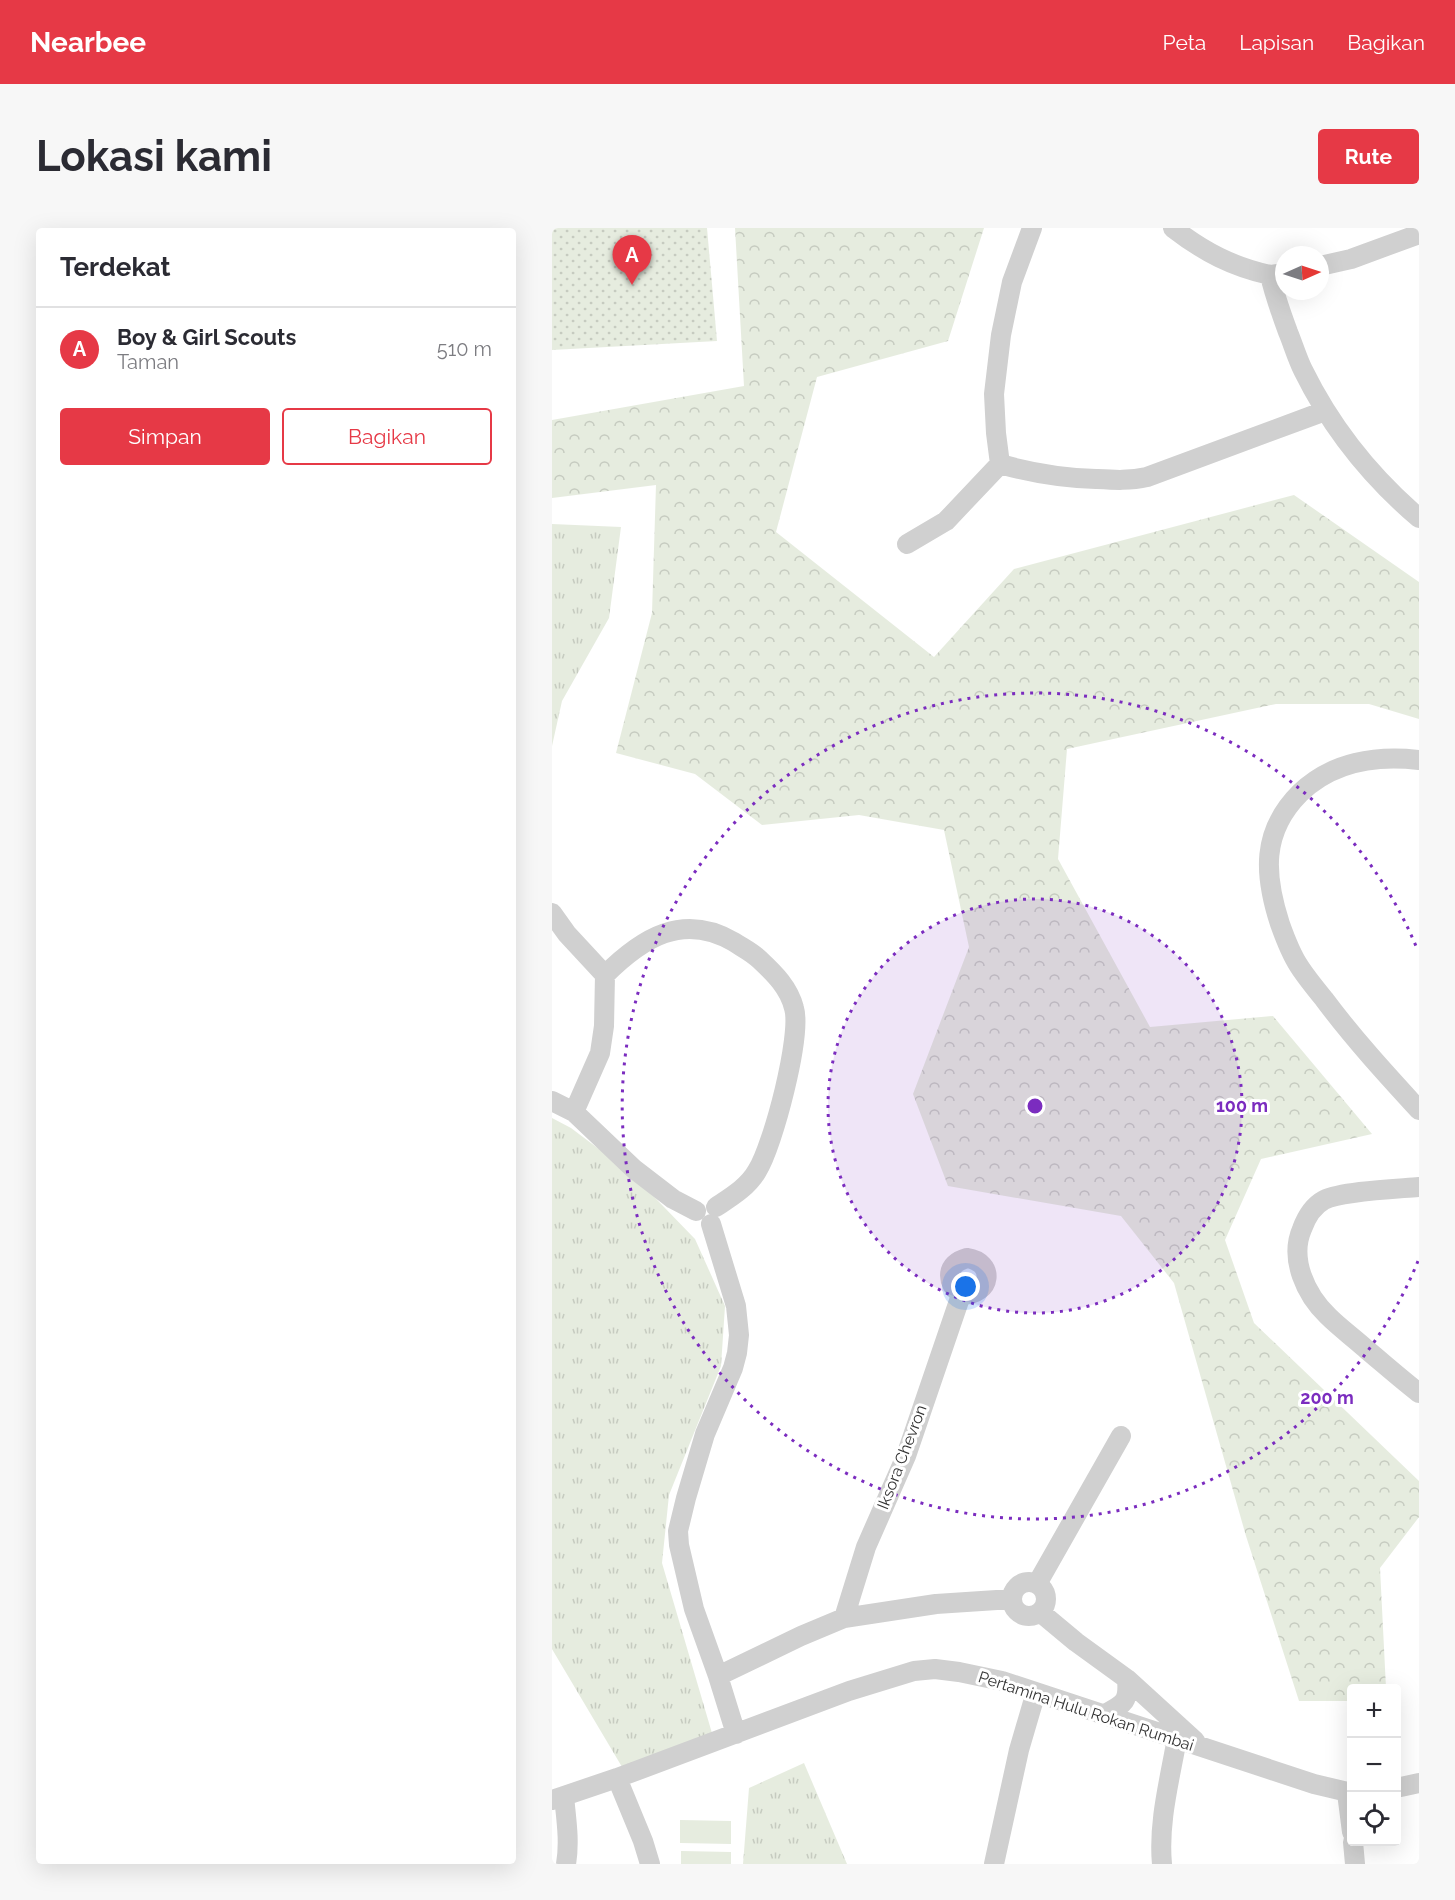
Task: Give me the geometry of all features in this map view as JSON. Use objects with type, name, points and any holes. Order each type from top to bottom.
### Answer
[{"type":"street","points":[[1000,464],[994,394],[1001,335],[1012,282],[1032,228]]},
{"type":"street","points":[[1173,228],[1222,260],[1246,270],[1275,274]]},
{"type":"street","points":[[1329,264],[1351,259],[1419,234]]},
{"type":"street","points":[[1276,300],[1302,369],[1325,411],[1350,447],[1419,518]]},
{"type":"street","points":[[1000,464],[1031,473],[1132,481],[1325,411]]},
{"type":"street","points":[[907,544],[946,521],[1000,464]]},
{"type":"street","points":[[1419,760],[1360,761],[1331,770],[1312,781],[1294,799],[1280,818],[1272,836],[1268,861],[1269,884],[1275,908],[1285,938],[1298,965],[1370,1056],[1419,1110]]},
{"type":"street","points":[[552,913],[567,934],[605,975]]},
{"type":"street","points":[[574,1112],[600,1053],[604,1026],[605,975],[623,957],[662,933],[696,928],[722,935],[754,954],[781,979],[795,1008],[795,1032],[790,1064],[777,1121],[758,1171],[713,1216]]},
{"type":"street","points":[[552,1101],[574,1112],[634,1169],[673,1199],[696,1211],[705,1202],[713,1204],[713,1216],[736,1306],[739,1335],[733,1368],[705,1434],[678,1531],[680,1557],[694,1609],[736,1734]]},
{"type":"street","points":[[1419,1186],[1341,1195],[1323,1201],[1313,1210],[1304,1225],[1298,1246],[1298,1260],[1300,1272],[1312,1295],[1327,1315],[1419,1394]]},
{"type":"street","name":"Iksora Chevron","points":[[844,1618],[866,1547],[906,1456],[961,1295]]},
{"type":"street","points":[[1036,1584],[1121,1436]]},
{"type":"street","points":[[1028,1582],[1036,1584],[1045,1594],[1044,1607],[1033,1616],[1025,1616],[1018,1612],[1012,1599],[1015,1591],[1028,1582]]},
{"type":"street","points":[[718,1676],[801,1635],[844,1618],[936,1604],[1012,1599]]},
{"type":"street","points":[[1040,1612],[1076,1642],[1127,1679],[1203,1748]]},
{"type":"street","name":"Pertamina Hulu Rokan Rumbai","points":[[558,1798],[849,1691],[914,1671],[935,1670],[959,1672],[1002,1681],[1314,1784],[1347,1792]]},
{"type":"street","points":[[1105,1714],[1120,1706],[1127,1699],[1127,1679]]},
{"type":"street","points":[[994,1864],[1019,1750],[1036,1692]]},
{"type":"street","points":[[1162,1864],[1160,1850],[1164,1809],[1177,1738]]},
{"type":"street","points":[[611,1780],[638,1864]]},
{"type":"street","points":[[611,1780],[643,1841],[650,1864]]},
{"type":"street","points":[[1401,1787],[1419,1783]]},
{"type":"street","points":[[558,1798],[567,1825],[567,1864]]},
{"type":"street","points":[[1353,1846],[1355,1864]]},
{"type":"green space","points":[[552,228],[707,228],[717,341],[552,350]]},
{"type":"green space","points":[[735,228],[984,228],[948,341],[817,377],[776,532],[934,657],[1014,569],[1294,495],[1419,582],[1419,719],[1369,704],[1276,704],[1067,749],[1058,859],[1150,1027],[1273,1016],[1372,1134],[1261,1159],[1225,1240],[1254,1323],[1419,1481],[1419,1517],[1380,1568],[1386,1684],[1347,1684],[1347,1701],[1299,1701],[1246,1536],[1174,1283],[1121,1216],[948,1186],[913,1094],[969,947],[944,830],[859,815],[762,825],[695,774],[616,753],[652,613],[656,485],[552,498],[552,420],[744,386]]},
{"type":"green space","points":[[552,524],[621,527],[609,618],[562,701],[552,746]]},
{"type":"green space","points":[[552,1118],[571,1128],[632,1174],[695,1239],[725,1306],[721,1366],[669,1495],[662,1563],[714,1740],[625,1772],[552,1649]]},
{"type":"green space","points":[[804,1763],[847,1864],[743,1864],[749,1788]]},
{"type":"green space","points":[[680,1820],[731,1821],[731,1844],[680,1843]]},
{"type":"green space","points":[[681,1851],[731,1852],[731,1864],[681,1864]]},
{"type":"place","name":"Boy & Girl Scouts","points":[[632,285]]}]
